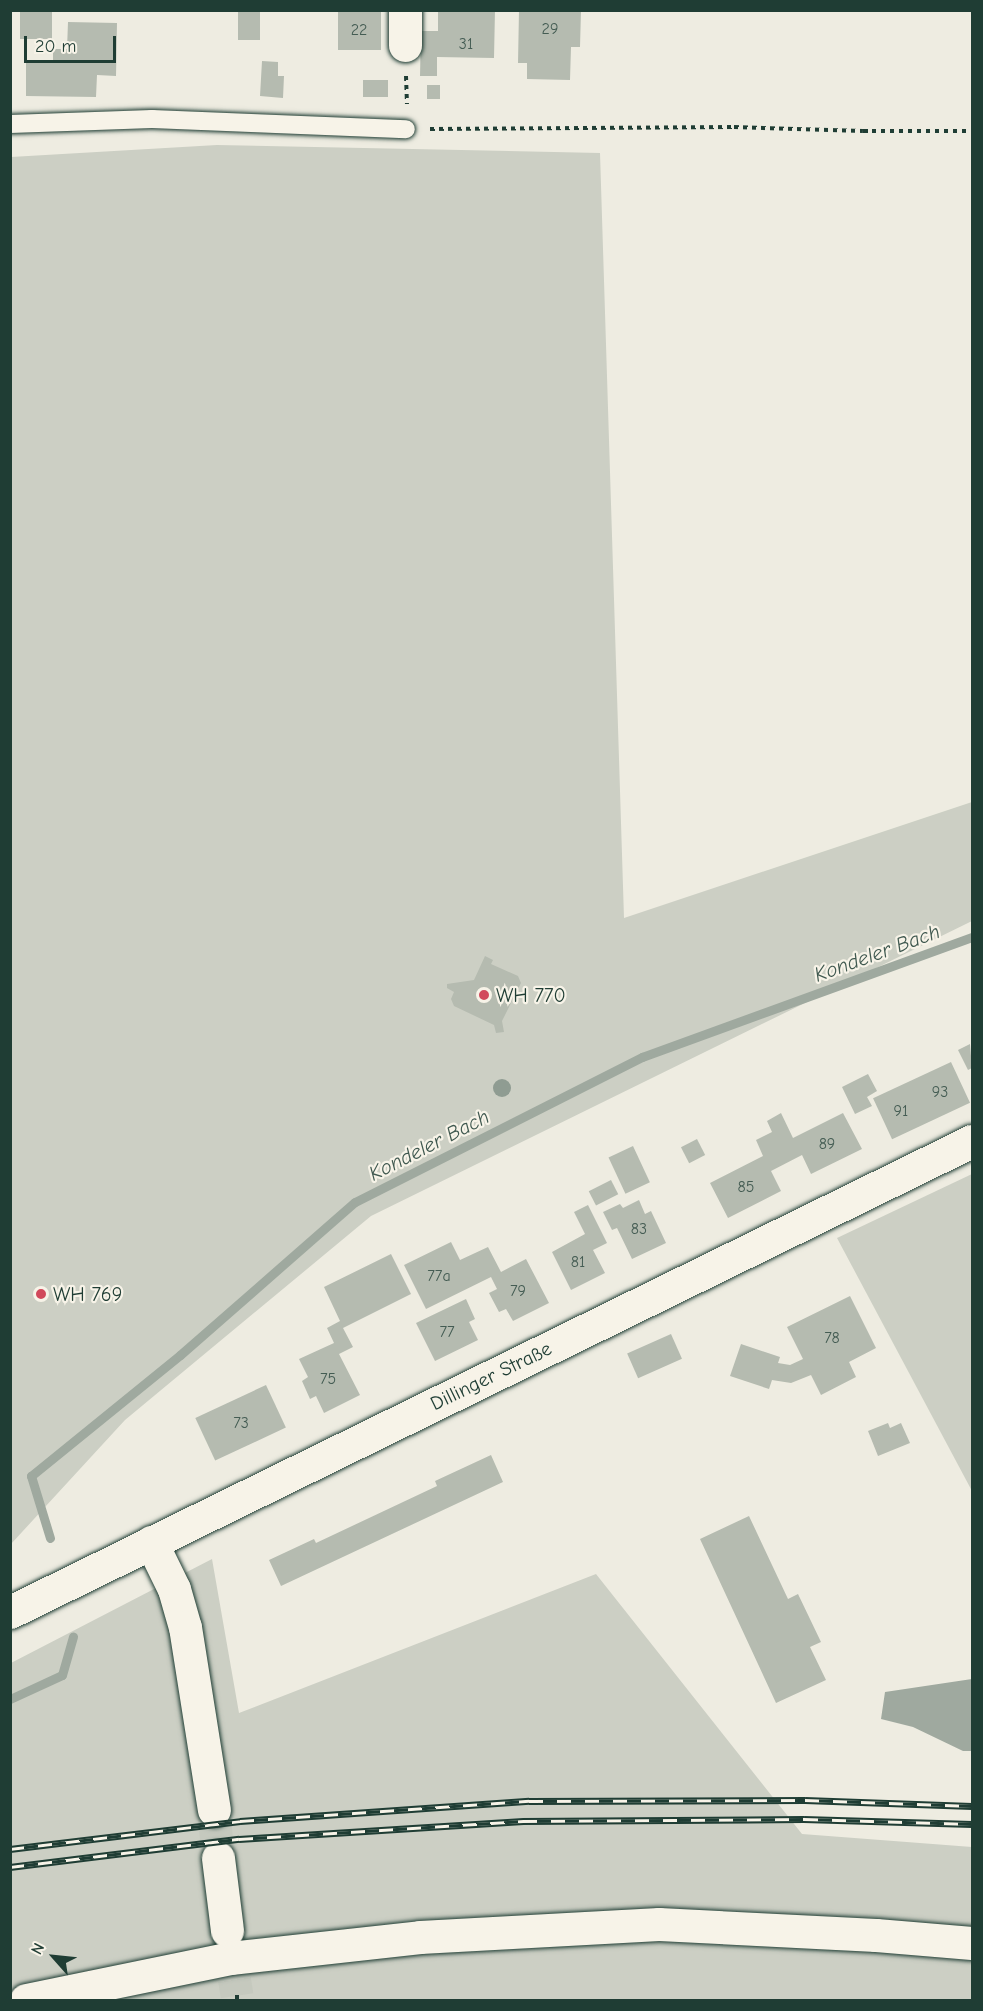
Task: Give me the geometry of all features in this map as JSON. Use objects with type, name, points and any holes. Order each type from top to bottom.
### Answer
[{"type":"street","points":[[405,10],[405,45]]},
{"type":"street","name":"Dillinger Straße","points":[[10,1612],[972,1141]]},
{"type":"street","points":[[151,1542],[174,1589],[185,1627],[214,1810]]},
{"type":"street","points":[[218,1858],[227,1930]]},
{"type":"street","points":[[26,2001],[94,1984],[230,1958],[420,1937],[658,1924],[876,1935],[972,1943]]},
{"type":"lane","points":[[10,124],[152,119],[406,129]]},
{"type":"path","points":[[405,45],[406,129],[734,127],[863,131],[972,131]]},
{"type":"path","points":[[237,1995],[237,2001]]},
{"type":"shaded area","points":[[217,145],[600,153],[624,918],[972,802],[972,921],[371,1216],[125,1420],[11,1544],[11,157]]},
{"type":"shaded area","points":[[972,1174],[972,1491],[837,1238]]},
{"type":"shaded area","points":[[212,1559],[239,1713],[596,1574],[802,1834],[972,1847],[972,2000],[11,2000],[11,1663]]},
{"type":"shaded area","points":[[972,1679],[972,1751],[963,1751],[913,1727],[881,1719],[885,1692]]},
{"type":"building","points":[[20,10],[52,10],[52,39],[20,39]]},
{"type":"building","points":[[238,10],[260,10],[260,40],[238,40]]},
{"type":"building","points":[[338,10],[381,10],[381,50],[338,50]]},
{"type":"building","points":[[438,10],[495,10],[494,58],[437,57],[437,76],[420,76],[421,31],[438,31]]},
{"type":"building","points":[[519,10],[581,10],[580,47],[571,47],[570,80],[527,79],[527,63],[518,63]]},
{"type":"building","points":[[68,22],[117,23],[116,76],[97,75],[96,97],[26,96],[26,60],[53,60],[53,49],[67,49]]},
{"type":"building","points":[[262,61],[278,62],[278,76],[284,76],[283,98],[260,96]]},
{"type":"building","points":[[363,80],[388,80],[388,97],[363,97]]},
{"type":"building","points":[[427,85],[440,85],[440,99],[427,99]]},
{"type":"building","name":"WH 770","points":[[485,956],[493,960],[491,964],[518,976],[521,983],[502,1021],[504,1032],[496,1033],[494,1025],[454,1006],[451,999],[454,992],[447,988],[447,984],[474,980]]},
{"type":"building","points":[[970,1044],[972,1068],[968,1070],[958,1050]]},
{"type":"building","points":[[951,1062],[970,1103],[892,1139],[873,1098]]},
{"type":"building","points":[[868,1074],[877,1091],[867,1097],[872,1106],[855,1114],[842,1087]]},
{"type":"building","points":[[781,1113],[793,1138],[843,1113],[862,1149],[811,1174],[802,1155],[771,1171],[781,1191],[728,1218],[710,1183],[763,1156],[756,1140],[772,1132],[767,1121]]},
{"type":"building","points":[[697,1139],[705,1155],[689,1163],[681,1147]]},
{"type":"building","points":[[633,1146],[650,1182],[625,1194],[609,1157]]},
{"type":"building","points":[[611,1180],[618,1194],[596,1206],[589,1191]]},
{"type":"building","points":[[639,1200],[645,1214],[651,1211],[666,1243],[632,1259],[617,1228],[612,1230],[603,1212],[620,1204],[623,1208]]},
{"type":"building","points":[[588,1205],[607,1243],[593,1250],[605,1273],[571,1290],[552,1252],[585,1234],[574,1212]]},
{"type":"building","points":[[451,1242],[460,1260],[488,1247],[501,1272],[526,1259],[549,1303],[513,1321],[506,1309],[499,1312],[489,1293],[497,1289],[491,1277],[426,1309],[404,1265]]},
{"type":"building","points":[[391,1254],[411,1294],[343,1328],[353,1347],[339,1354],[360,1395],[324,1413],[316,1396],[310,1399],[302,1381],[308,1377],[299,1359],[334,1343],[327,1328],[340,1321],[324,1287]]},
{"type":"building","points":[[850,1296],[876,1348],[849,1362],[856,1377],[821,1395],[811,1375],[791,1383],[772,1380],[769,1389],[730,1376],[741,1344],[780,1357],[778,1363],[790,1365],[803,1359],[787,1327]]},
{"type":"building","points":[[466,1299],[475,1319],[469,1322],[478,1340],[435,1361],[416,1323]]},
{"type":"building","points":[[671,1334],[682,1359],[638,1378],[627,1354]]},
{"type":"building","points":[[266,1385],[286,1428],[215,1461],[195,1418]]},
{"type":"building","points":[[888,1423],[890,1428],[901,1423],[910,1443],[878,1456],[868,1431]]},
{"type":"building","points":[[491,1455],[503,1482],[281,1586],[269,1560],[314,1539],[316,1543],[437,1486],[435,1481]]},
{"type":"building","points":[[749,1516],[788,1599],[798,1594],[821,1642],[810,1647],[826,1680],[776,1703],[700,1539]]},
{"type":"waterway","name":"Kondeler Bach","points":[[50,1538],[31,1476],[180,1355],[355,1202],[642,1057],[972,937]]},
{"type":"waterway","name":"Kondeler Bach","points":[[10,1699],[62,1675],[73,1637]]},
{"type":"tunnel","points":[[214,1810],[218,1858]]},
{"type":"tunnel","points":[[227,1931],[237,1995]]},
{"type":"railway","points":[[10,1849],[240,1821],[529,1801],[805,1800],[972,1806]]},
{"type":"railway","points":[[10,1867],[239,1839],[523,1821],[804,1819],[972,1824]]},
{"type":"place","name":"WH 770","points":[[484,995]]},
{"type":"place","name":"WH 769","points":[[41,1294]]}]
